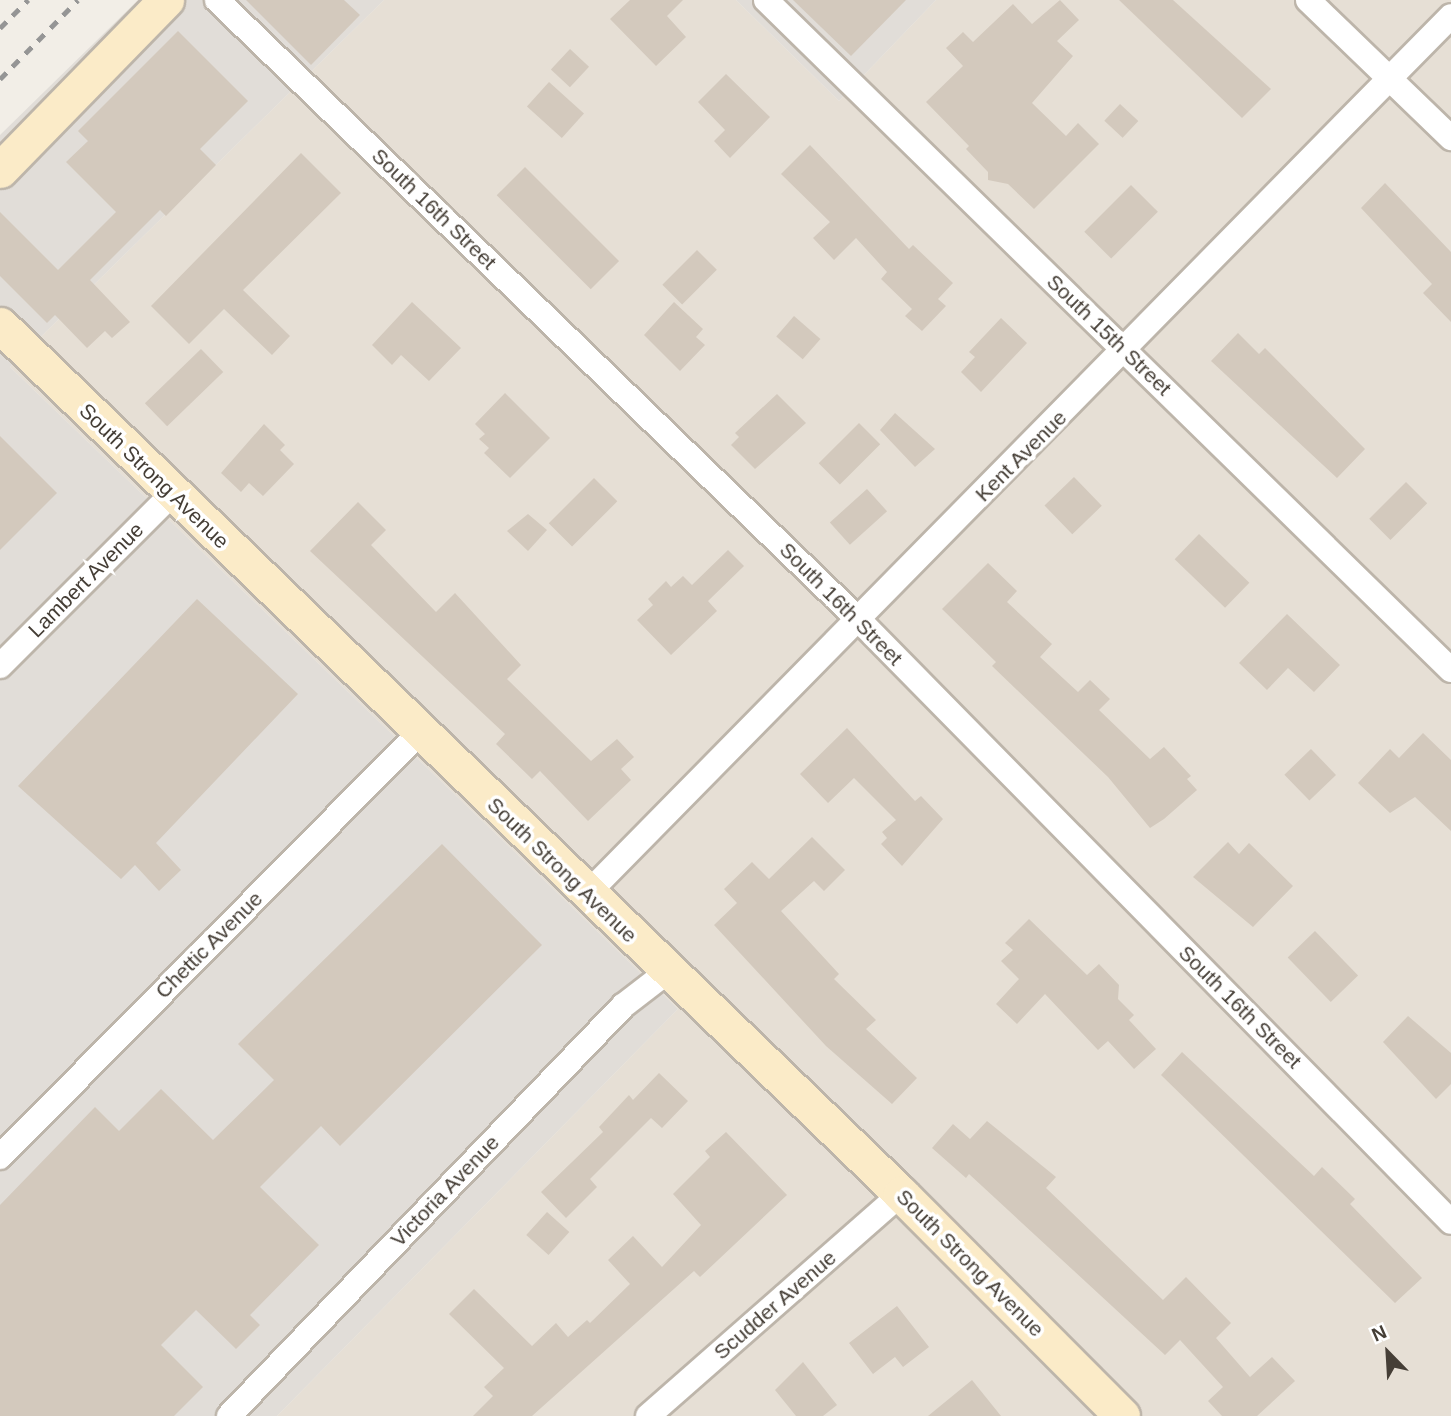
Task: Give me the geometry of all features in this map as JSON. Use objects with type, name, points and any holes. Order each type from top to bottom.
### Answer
[{"type":"street","points":[[0,170],[166,0]]},
{"type":"street","name":"South 16th Street","points":[[217,0],[859,620],[1451,1222]]},
{"type":"street","name":"South 15th Street","points":[[766,0],[1451,670]]},
{"type":"street","points":[[1308,0],[1451,138]]},
{"type":"street","name":"Kent Avenue","points":[[587,892],[1125,351],[1451,16]]},
{"type":"street","name":"South Strong Avenue","points":[[0,325],[418,734],[587,892],[667,972],[901,1194],[1122,1416]]},
{"type":"street","name":"Lambert Avenue","points":[[0,666],[172,494]]},
{"type":"street","name":"Chettic Avenue","points":[[0,1157],[418,734]]},
{"type":"street","name":"Victoria Avenue","points":[[229,1416],[623,1006],[667,972]]},
{"type":"street","name":"Scudder Avenue","points":[[663,1411],[901,1194]]},
{"type":"shaded area","points":[[138,0],[384,0],[10,367],[678,1009],[277,1416],[0,1416],[0,135]]},
{"type":"shaded area","points":[[384,0],[736,0],[839,101],[936,0],[1451,0],[1451,1416],[277,1416],[678,1009],[10,367]]},
{"type":"shaded area","points":[[736,0],[936,0],[839,101]]},
{"type":"building","points":[[246,0],[344,0],[360,15],[311,65]]},
{"type":"building","points":[[630,0],[683,0],[667,16],[686,37],[656,66],[610,19]]},
{"type":"building","points":[[793,0],[906,0],[851,56]]},
{"type":"building","points":[[1060,0],[1079,20],[1057,41],[1073,56],[1032,103],[1066,136],[1078,123],[1099,144],[1034,209],[1008,184],[988,180],[988,172],[966,149],[969,146],[926,102],[963,66],[946,48],[963,32],[973,42],[1013,4],[1032,24]]},
{"type":"building","points":[[1119,0],[1173,0],[1271,89],[1242,118]]},
{"type":"building","points":[[178,31],[248,101],[200,149],[216,165],[166,216],[160,210],[90,280],[130,322],[112,338],[105,331],[87,348],[55,315],[47,323],[0,276],[0,212],[58,270],[116,212],[66,162],[88,141],[78,131]]},
{"type":"building","points":[[570,49],[589,67],[570,87],[551,69]]},
{"type":"building","points":[[726,74],[770,117],[730,158],[714,141],[725,130],[698,102]]},
{"type":"building","points":[[549,82],[584,113],[562,138],[527,107]]},
{"type":"building","points":[[1120,104],[1138,121],[1123,138],[1104,121]]},
{"type":"building","points":[[810,145],[909,249],[913,245],[953,283],[938,299],[946,306],[922,331],[905,316],[912,309],[881,279],[887,272],[856,238],[834,260],[813,238],[830,222],[781,174]]},
{"type":"building","points":[[301,153],[341,193],[243,290],[290,336],[272,355],[224,309],[189,344],[151,306]]},
{"type":"building","points":[[525,167],[619,261],[591,289],[497,195]]},
{"type":"building","points":[[1385,183],[1451,252],[1451,322],[1423,293],[1432,284],[1361,208]]},
{"type":"building","points":[[1131,185],[1158,212],[1111,259],[1084,232]]},
{"type":"building","points":[[697,250],[717,270],[682,304],[662,285]]},
{"type":"building","points":[[412,302],[461,348],[429,381],[401,355],[392,365],[372,345]]},
{"type":"building","points":[[674,302],[703,329],[696,337],[705,345],[680,371],[644,335]]},
{"type":"building","points":[[794,316],[820,339],[803,359],[776,336]]},
{"type":"building","points":[[1001,318],[1027,343],[981,392],[961,372],[975,357],[969,352]]},
{"type":"building","points":[[1238,333],[1259,354],[1265,348],[1365,449],[1337,478],[1211,361]]},
{"type":"building","points":[[201,349],[223,372],[167,426],[145,403]]},
{"type":"building","points":[[505,393],[550,438],[510,478],[484,453],[489,448],[479,439],[485,434],[475,424]]},
{"type":"building","points":[[777,394],[806,423],[755,469],[731,445],[739,437],[735,433]]},
{"type":"building","points":[[895,413],[935,449],[915,467],[880,430]]},
{"type":"building","points":[[859,423],[880,444],[840,485],[819,463]]},
{"type":"building","points":[[264,424],[285,445],[280,450],[294,464],[263,496],[249,483],[241,492],[221,473]]},
{"type":"building","points":[[0,436],[57,493],[0,550]]},
{"type":"building","points":[[1074,477],[1102,506],[1072,534],[1045,505]]},
{"type":"building","points":[[594,478],[617,501],[572,547],[549,523]]},
{"type":"building","points":[[1406,482],[1427,503],[1390,540],[1369,519]]},
{"type":"building","points":[[867,489],[887,511],[850,545],[830,522]]},
{"type":"building","points":[[358,502],[386,530],[371,545],[436,612],[455,593],[521,665],[507,679],[591,761],[617,739],[634,757],[621,769],[631,780],[588,821],[540,771],[532,779],[496,744],[505,734],[310,551]]},
{"type":"building","points":[[528,514],[547,530],[528,551],[507,531]]},
{"type":"building","points":[[1199,534],[1249,583],[1225,608],[1175,559]]},
{"type":"building","points":[[728,550],[744,566],[708,601],[717,611],[671,655],[637,620],[653,605],[648,599],[666,581],[671,587],[683,576],[692,585]]},
{"type":"building","points":[[988,563],[1017,591],[1007,602],[1052,644],[1040,657],[1078,692],[1090,680],[1110,699],[1099,710],[1150,759],[1164,747],[1191,776],[1187,779],[1197,790],[1164,819],[1150,828],[1108,777],[992,666],[996,662],[942,609]]},
{"type":"building","points":[[197,599],[298,694],[156,843],[181,870],[159,891],[135,865],[121,879],[18,786]]},
{"type":"building","points":[[1287,614],[1340,665],[1314,692],[1288,668],[1267,690],[1239,663]]},
{"type":"building","points":[[847,728],[915,801],[921,796],[943,819],[902,866],[881,844],[887,838],[882,832],[896,820],[854,778],[828,803],[800,774]]},
{"type":"building","points":[[1423,733],[1451,760],[1451,831],[1415,797],[1390,813],[1358,783],[1390,749],[1399,758]]},
{"type":"building","points":[[1311,749],[1336,775],[1309,801],[1284,775]]},
{"type":"building","points":[[812,837],[845,870],[824,891],[814,881],[781,911],[839,974],[834,979],[876,1020],[866,1029],[917,1078],[892,1104],[826,1046],[714,925],[737,903],[724,889],[752,862],[769,879]]},
{"type":"building","points":[[1228,842],[1239,854],[1249,843],[1293,886],[1253,927],[1193,877]]},
{"type":"building","points":[[442,844],[542,945],[340,1146],[321,1126],[260,1187],[319,1245],[250,1315],[260,1325],[236,1349],[196,1310],[161,1345],[203,1387],[174,1416],[0,1416],[0,1205],[95,1107],[119,1131],[161,1089],[213,1140],[274,1080],[238,1044]]},
{"type":"building","points":[[1029,919],[1087,975],[1099,964],[1119,985],[1118,999],[1134,1015],[1129,1020],[1156,1049],[1134,1069],[1108,1041],[1098,1050],[1045,994],[1017,1024],[996,1004],[1019,979],[1001,961],[1013,950],[1005,943]]},
{"type":"building","points":[[1315,931],[1358,976],[1331,1002],[1288,957]]},
{"type":"building","points":[[1408,1016],[1451,1053],[1451,1084],[1436,1099],[1383,1042]]},
{"type":"building","points":[[1182,1052],[1314,1176],[1322,1167],[1355,1199],[1350,1204],[1422,1278],[1395,1303],[1161,1075]]},
{"type":"building","points":[[659,1073],[688,1101],[662,1128],[651,1118],[590,1179],[597,1187],[566,1218],[541,1192],[603,1132],[599,1127],[629,1095],[633,1100]]},
{"type":"building","points":[[987,1121],[1056,1177],[1046,1188],[1163,1300],[1186,1277],[1231,1323],[1216,1338],[1250,1377],[1272,1357],[1295,1381],[1257,1416],[1222,1416],[1208,1401],[1223,1387],[1180,1340],[1165,1355],[969,1174],[966,1178],[932,1148],[953,1124],[970,1139]]},
{"type":"building","points":[[726,1132],[787,1195],[700,1277],[694,1271],[532,1416],[473,1416],[493,1396],[484,1387],[504,1368],[449,1314],[474,1289],[532,1346],[556,1323],[568,1337],[587,1320],[590,1323],[630,1284],[608,1260],[633,1236],[662,1267],[701,1225],[673,1194],[710,1157],[705,1151]]},
{"type":"building","points":[[547,1212],[569,1232],[549,1255],[526,1235]]},
{"type":"building","points":[[897,1306],[929,1347],[903,1367],[895,1357],[873,1374],[849,1343]]},
{"type":"building","points":[[803,1362],[837,1405],[823,1416],[796,1416],[775,1390]]},
{"type":"building","points":[[972,1380],[1001,1416],[928,1416]]},
{"type":"railway","points":[[0,28],[28,0]]},
{"type":"railway","points":[[0,79],[78,0]]}]
